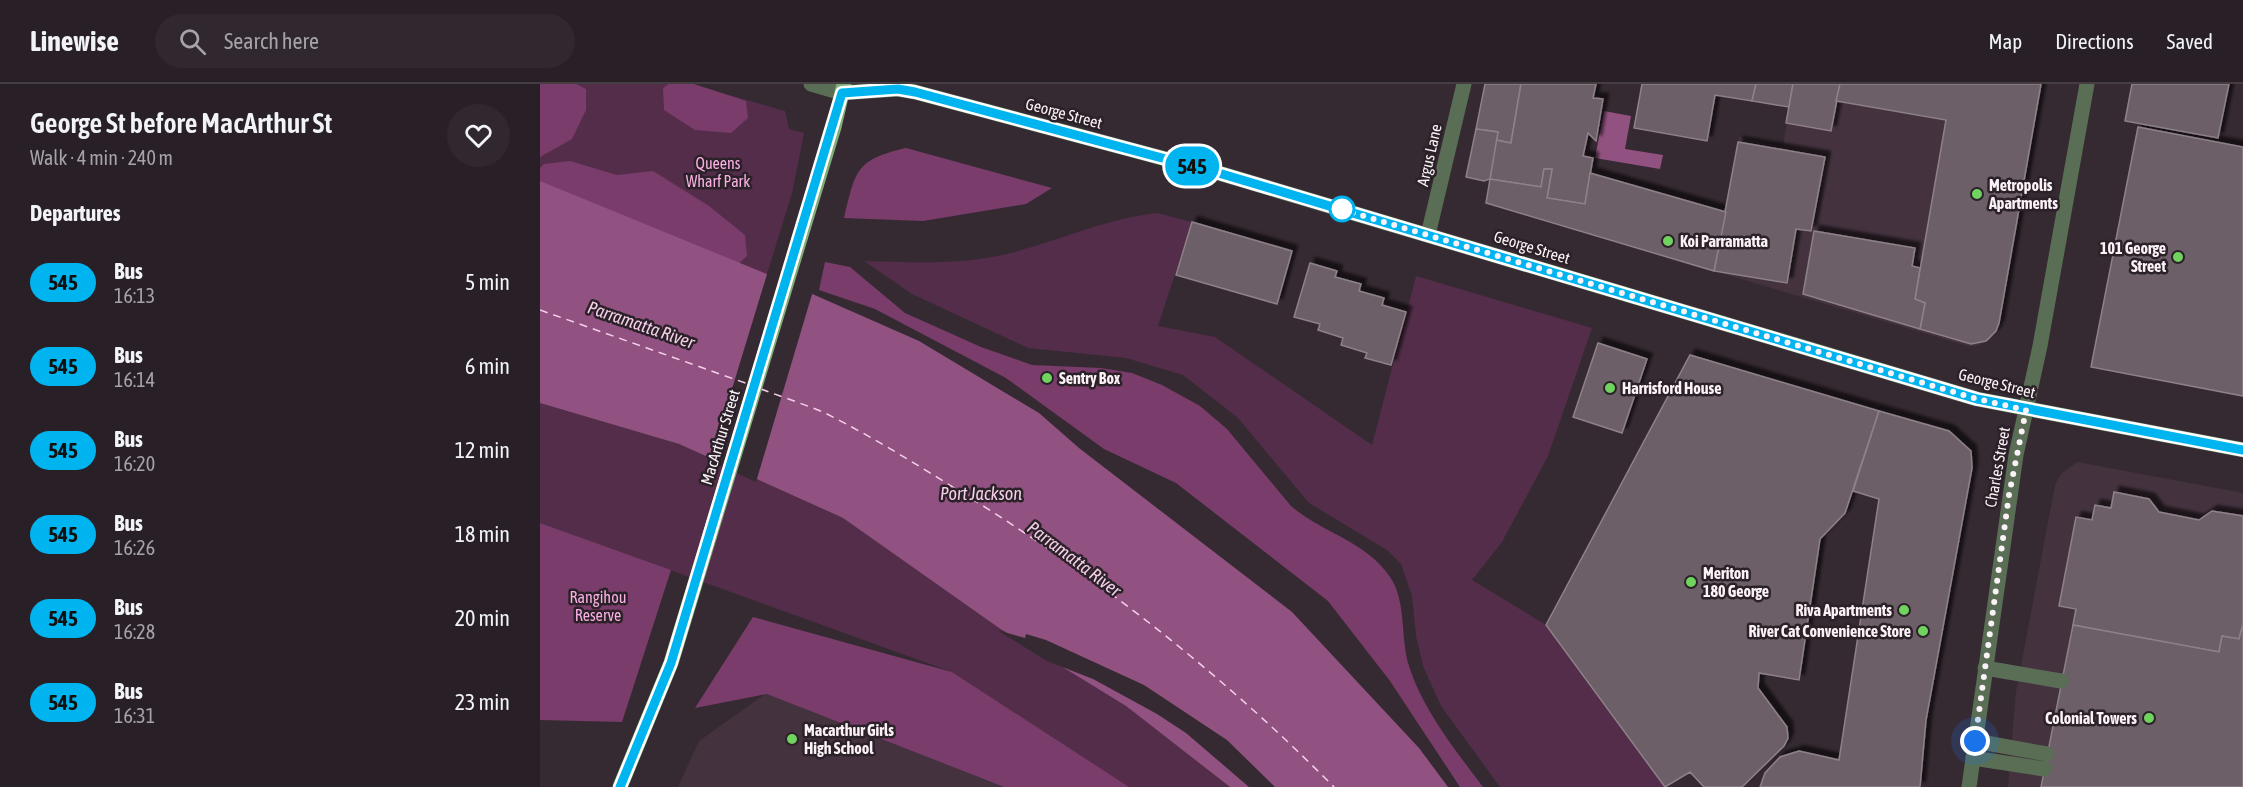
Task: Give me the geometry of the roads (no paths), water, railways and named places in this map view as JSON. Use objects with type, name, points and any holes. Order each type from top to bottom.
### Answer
[{"type":"main road","name":"MacArthur Street","points":[[620,787],[671,663],[843,88]]},
{"type":"street","name":"George Street","points":[[811,84],[915,92],[1222,174],[1977,399],[2243,450]]},
{"type":"street","name":"Argus Lane","points":[[1428,235],[1464,84]]},
{"type":"street","name":"Charles Street","points":[[1969,787],[2009,495],[2087,84]]},
{"type":"street","points":[[1985,668],[2061,681]]},
{"type":"street","points":[[1975,741],[2008,756]]},
{"type":"street","points":[[1973,758],[2008,756],[2046,762]]},
{"type":"water","points":[[1604,111],[1631,116],[1625,149],[1663,155],[1660,169],[1595,158]]},
{"type":"water","name":"Port Jackson","points":[[540,181],[767,274],[919,341],[1039,413],[1079,448],[1292,612],[1419,748],[1448,787],[1230,787],[1126,706],[999,628],[843,518],[679,444],[540,403]]},
{"type":"place","name":"Metropolis Apartments","points":[[1977,194]]},
{"type":"place","name":"Koi Parramatta","points":[[1668,241]]},
{"type":"place","name":"101 George Street","points":[[2178,257]]},
{"type":"place","name":"Sentry Box","points":[[1047,378]]},
{"type":"place","name":"Harrisford House","points":[[1610,388]]},
{"type":"place","name":"Meriton 180 George","points":[[1691,582]]},
{"type":"place","name":"Riva Apartments","points":[[1904,610]]},
{"type":"place","name":"River Cat Convenience Store","points":[[1923,631]]},
{"type":"place","name":"Colonial Towers","points":[[2149,718]]},
{"type":"place","name":"Macarthur Girls High School","points":[[792,739]]},
{"type":"park label","name":"Queens Wharf Park","points":[[718,172]]},
{"type":"park label","name":"Rangihou Reserve","points":[[598,606]]},
{"type":"water label","name":"Parramatta River","points":[[641,325]]},
{"type":"water label","name":"Parramatta River","points":[[1074,559]]}]
